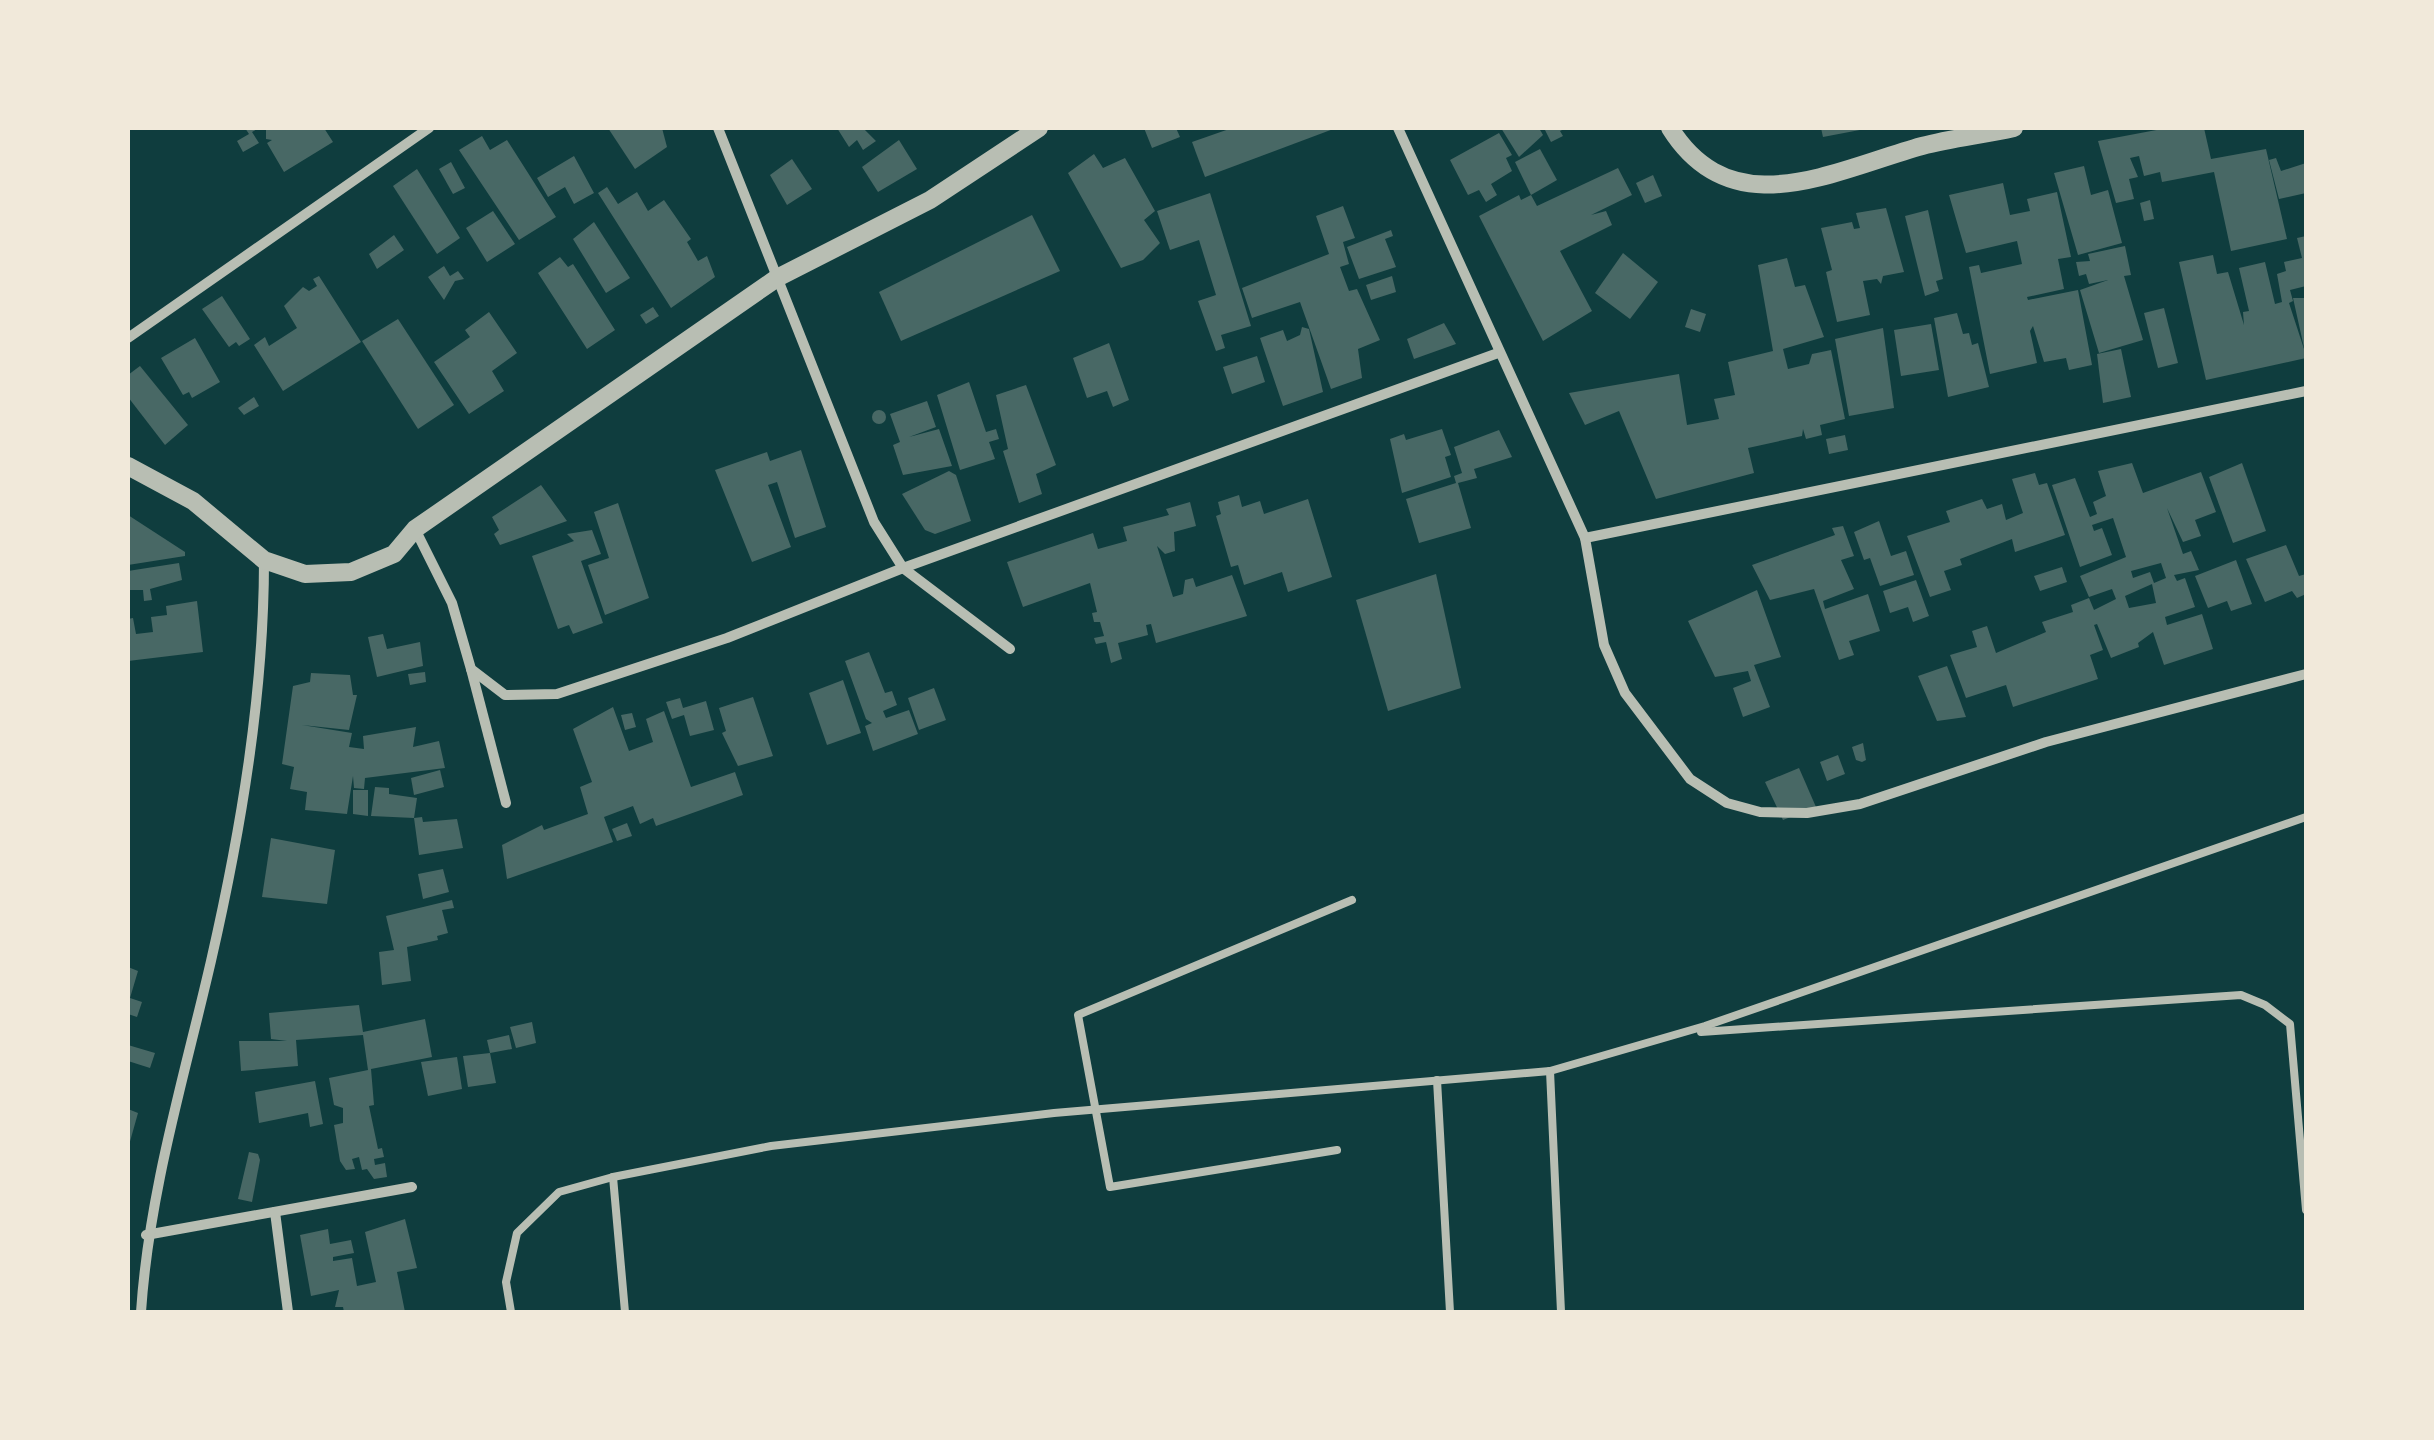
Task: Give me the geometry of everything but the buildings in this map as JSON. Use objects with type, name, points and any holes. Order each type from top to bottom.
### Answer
[{"type":"street","points":[[128,338],[430,128]]},
{"type":"street","points":[[718,128],[874,522],[903,568],[1010,649]]},
{"type":"street","points":[[128,466],[193,501],[264,560],[305,574],[352,572],[394,554],[415,529],[777,278],[930,200],[1039,128]]},
{"type":"street","points":[[1398,128],[1585,538],[1604,645],[1626,694],[1690,779],[1727,803],[1760,812],[1806,813],[1860,804],[2046,742],[2306,674]]},
{"type":"street","points":[[1670,128],[1686,154],[1707,172],[1730,181],[1805,181],[1926,145],[2014,128]]},
{"type":"street","points":[[471,669],[505,695],[557,694],[727,638],[903,568],[1498,354]]},
{"type":"street","points":[[1585,538],[2306,391]]},
{"type":"street","points":[[415,529],[452,603],[506,803]]},
{"type":"street","points":[[141,1312],[146,1235],[212,958],[264,656],[264,560]]},
{"type":"street","points":[[146,1235],[412,1187]]},
{"type":"street","points":[[276,1212],[288,1312]]},
{"type":"lane","points":[[511,1312],[506,1282],[517,1233],[560,1192],[613,1177],[771,1146],[1098,1109],[1550,1071],[1685,1032],[2306,817]]},
{"type":"lane","points":[[1337,1150],[1110,1187],[1078,1014],[1352,900]]},
{"type":"lane","points":[[1685,1032],[2242,996],[2265,1005],[2290,1024],[2306,1210]]},
{"type":"lane","points":[[1550,1071],[1561,1312]]},
{"type":"lane","points":[[1437,1080],[1450,1312]]},
{"type":"lane","points":[[613,1177],[624,1312]]}]
